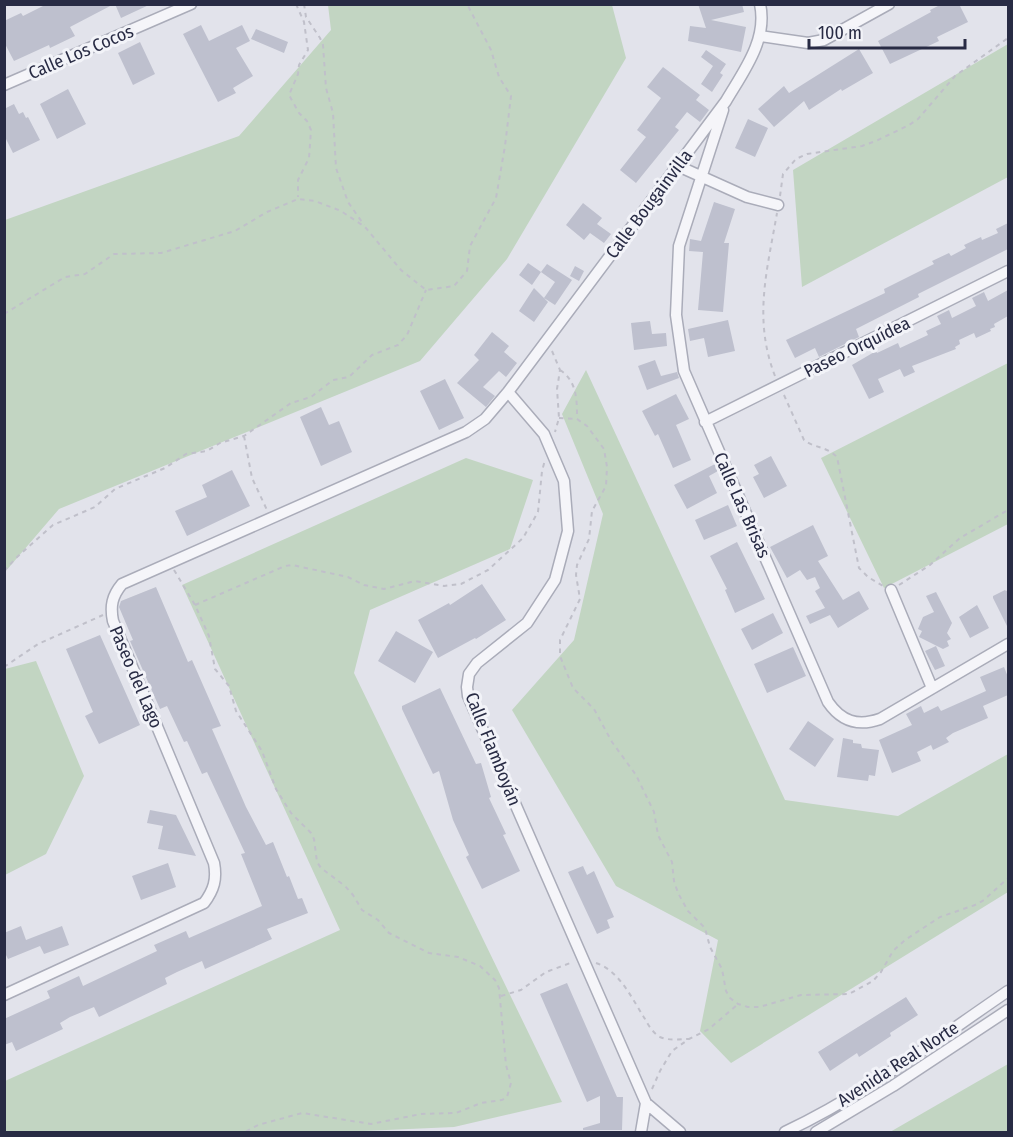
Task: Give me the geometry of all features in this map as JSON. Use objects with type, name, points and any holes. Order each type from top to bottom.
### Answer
[{"type":"street","name":"Calle Los Cocos","points":[[4,85],[191,4]]},
{"type":"street","name":"Calle Bougainvilla","points":[[508,392],[726,101],[752,58],[760,36],[762,12],[760,4]]},
{"type":"street","points":[[760,36],[808,43],[824,40],[889,4]]},
{"type":"street","name":"Calle Las Brisas","points":[[726,101],[679,246],[676,315],[684,371],[828,702],[844,719],[856,723],[868,723],[880,719],[1008,644]]},
{"type":"street","points":[[678,166],[747,197],[778,205]]},
{"type":"street","name":"Paseo Orquídea","points":[[705,422],[1008,271]]},
{"type":"street","name":"Calle Flamboyán","points":[[508,392],[544,434],[550,447],[564,481],[568,531],[555,580],[527,623],[477,663],[469,674],[466,687],[646,1103]]},
{"type":"street","name":"Paseo del Lago","points":[[4,995],[204,903],[211,895],[215,885],[214,863],[112,621],[111,611],[116,592],[122,584],[466,432],[485,419],[508,392]]},
{"type":"street","points":[[891,590],[932,688]]},
{"type":"street","name":"Avenida Real Norte","points":[[784,1132],[804,1123],[887,1073],[1008,991]]},
{"type":"street","points":[[816,1132],[893,1086],[1008,1010]]},
{"type":"street","points":[[641,1132],[646,1103]]},
{"type":"street","points":[[646,1103],[680,1132]]},
{"type":"path","points":[[296,4],[303,22],[308,50],[299,64],[298,74],[289,95],[299,113],[309,124],[311,134],[309,158],[298,180],[298,199]]},
{"type":"path","points":[[304,4],[306,17],[322,45],[326,88],[333,113],[336,168],[348,202],[365,227],[401,270],[426,290],[454,286],[467,271],[470,246],[496,198],[505,146],[511,96],[499,77],[491,50],[467,4]]},
{"type":"path","points":[[796,159],[807,154],[862,146],[885,138],[909,125],[918,119],[955,76],[1008,38]]},
{"type":"path","points":[[4,314],[65,276],[85,274],[114,254],[161,253],[235,231],[267,212],[298,199],[315,201],[340,211],[365,227]]},
{"type":"path","points":[[4,571],[53,525],[95,507],[116,489],[165,468],[186,454],[207,451],[220,443],[244,436],[291,403],[311,396],[333,380],[350,377],[372,356],[398,345],[406,335],[426,290]]},
{"type":"path","points":[[545,343],[554,353],[561,370],[572,381],[576,394],[577,419]]},
{"type":"path","points":[[195,606],[285,566],[292,565],[348,577],[364,585],[384,589],[415,580],[444,586],[461,584],[488,570],[523,538],[538,512],[542,471],[559,417],[557,389],[561,370]]},
{"type":"path","points":[[559,417],[577,419],[587,426],[604,449],[607,479],[606,486],[592,511],[591,534],[577,565],[576,575],[580,599],[561,640],[560,656],[573,688],[594,709],[612,742],[636,775],[654,812],[658,835],[672,862],[678,893],[688,911],[705,928],[710,947],[722,969],[726,991],[738,1004],[759,1007],[790,997],[849,994],[864,987],[881,972],[893,951],[905,940],[940,917],[984,900],[1008,878]]},
{"type":"path","points":[[244,436],[252,478],[271,518]]},
{"type":"path","points":[[891,590],[930,566],[960,538],[1008,510]]},
{"type":"path","points":[[171,562],[195,606],[211,644],[215,669],[228,686],[236,711],[262,751],[283,802],[311,833],[314,839],[316,861],[321,868],[345,886],[362,910],[378,920],[389,933],[429,953],[458,957],[480,966],[495,980],[500,996],[506,1065],[511,1083],[507,1097],[502,1100],[481,1103],[456,1113],[422,1114],[371,1124],[302,1113],[258,1125],[245,1132]]},
{"type":"path","points":[[4,667],[38,644],[111,611]]},
{"type":"path","points":[[500,996],[521,990],[546,972],[583,959],[605,966],[620,980],[648,1025],[660,1037],[673,1040],[689,1039]]},
{"type":"path","points":[[646,1103],[660,1071],[672,1052],[689,1039],[709,1029],[738,1004]]},
{"type":"green space","points":[[328,5],[612,5],[626,58],[507,259],[420,361],[59,509],[5,572],[5,220],[239,136],[331,30]]},
{"type":"green space","points":[[1008,44],[1008,177],[802,287],[793,170]]},
{"type":"green space","points":[[1008,363],[1008,524],[884,588],[821,458]]},
{"type":"green space","points":[[586,370],[785,800],[898,816],[1008,754],[1008,892],[731,1063],[700,1031],[718,940],[616,886],[512,710],[574,640],[603,514],[562,414]]},
{"type":"green space","points":[[466,458],[533,480],[510,549],[370,610],[354,673],[562,1102],[454,1127],[341,1132],[5,1132],[5,1081],[340,930],[182,585]]},
{"type":"green space","points":[[36,661],[84,776],[46,854],[5,875],[5,669]]},
{"type":"green space","points":[[1008,1064],[1008,1132],[890,1132]]},
{"type":"building","points":[[47,4],[114,4],[70,27],[75,36],[14,61],[4,42],[4,21],[21,13],[23,16]]},
{"type":"building","points":[[115,4],[151,4],[121,18]]},
{"type":"building","points":[[698,4],[742,4],[744,12],[711,20],[746,27],[741,52],[688,41],[690,26],[706,28]]},
{"type":"building","points":[[942,4],[959,4],[968,22],[937,37],[939,41],[890,64],[878,41]]},
{"type":"building","points":[[201,25],[209,41],[242,25],[250,41],[236,48],[253,76],[233,88],[236,93],[218,102],[183,34]]},
{"type":"building","points":[[256,29],[288,42],[284,53],[251,39]]},
{"type":"building","points":[[140,42],[155,74],[133,85],[118,53]]},
{"type":"building","points":[[859,49],[873,73],[842,91],[841,89],[809,110],[804,101],[774,127],[758,109],[784,86],[789,93]]},
{"type":"building","points":[[706,50],[726,64],[720,73],[723,75],[712,92],[701,84],[713,66],[701,57]]},
{"type":"building","points":[[663,67],[700,95],[696,100],[709,110],[700,122],[687,112],[675,127],[679,130],[636,183],[620,170],[646,137],[637,130],[661,98],[647,87]]},
{"type":"building","points":[[68,89],[86,124],[57,139],[40,104]]},
{"type":"building","points":[[14,104],[19,114],[23,112],[26,118],[28,117],[40,140],[13,153],[4,135],[4,109]]},
{"type":"building","points":[[748,119],[768,128],[755,157],[735,148]]},
{"type":"building","points":[[714,202],[735,209],[724,243],[729,243],[723,312],[698,310],[703,252],[689,251],[690,239],[701,241]]},
{"type":"building","points":[[583,203],[602,218],[597,224],[611,234],[604,243],[590,233],[584,240],[566,225]]},
{"type":"building","points":[[1008,223],[1008,249],[918,294],[919,297],[856,329],[859,337],[819,357],[815,348],[795,358],[786,340],[885,293],[884,289],[934,264],[932,261],[949,253],[951,256],[966,248],[964,245],[981,237],[982,240],[998,233],[996,229]]},
{"type":"building","points":[[528,263],[541,272],[532,285],[519,275]]},
{"type":"building","points":[[547,264],[572,280],[555,305],[544,298],[555,282],[541,272]]},
{"type":"building","points":[[575,266],[584,271],[579,281],[570,276]]},
{"type":"building","points":[[534,288],[548,302],[534,322],[519,311]]},
{"type":"building","points":[[1008,290],[1008,316],[994,324],[995,327],[990,329],[991,331],[976,338],[974,333],[959,340],[960,344],[955,347],[956,349],[912,366],[915,372],[904,377],[900,369],[878,379],[884,392],[869,399],[852,365],[876,351],[877,353],[898,343],[900,348],[928,335],[926,331],[941,324],[937,316],[949,310],[952,318],[976,306],[972,298],[984,292],[988,301]]},
{"type":"building","points":[[728,320],[735,351],[708,357],[704,338],[690,341],[688,329]]},
{"type":"building","points":[[650,321],[652,334],[666,333],[667,346],[634,350],[631,323]]},
{"type":"building","points":[[492,332],[509,346],[504,352],[517,363],[506,377],[499,371],[483,387],[495,396],[486,407],[457,383],[479,360],[474,355]]},
{"type":"building","points":[[655,360],[661,376],[677,372],[679,378],[647,390],[638,366]]},
{"type":"building","points":[[445,379],[464,418],[439,430],[420,391]]},
{"type":"building","points":[[676,394],[689,419],[676,425],[691,460],[673,468],[658,434],[655,436],[642,411]]},
{"type":"building","points":[[321,407],[329,425],[339,421],[352,452],[321,466],[300,417]]},
{"type":"building","points":[[771,456],[787,486],[764,498],[753,477],[759,474],[754,465]]},
{"type":"building","points":[[715,464],[718,471],[709,476],[717,493],[687,509],[674,485]]},
{"type":"building","points":[[232,470],[250,506],[187,536],[175,511],[207,497],[202,485]]},
{"type":"building","points":[[728,505],[737,526],[704,540],[695,520]]},
{"type":"building","points":[[813,525],[828,556],[818,561],[843,600],[859,591],[869,609],[838,628],[830,615],[810,624],[806,616],[825,608],[815,591],[820,588],[815,577],[807,580],[800,570],[787,578],[770,547]]},
{"type":"building","points":[[737,542],[765,599],[735,613],[725,590],[727,589],[710,556]]},
{"type":"building","points":[[482,584],[506,620],[476,639],[438,658],[418,620],[449,603],[450,605]]},
{"type":"building","points":[[156,587],[188,662],[192,660],[221,726],[212,729],[246,807],[266,845],[273,842],[287,877],[289,876],[298,899],[302,898],[308,913],[267,929],[272,939],[205,969],[202,961],[177,972],[165,978],[167,984],[99,1017],[94,1007],[70,1017],[60,1023],[63,1029],[16,1051],[12,1042],[4,1045],[4,1019],[50,998],[47,991],[79,976],[83,986],[157,951],[154,945],[186,931],[189,938],[262,906],[241,854],[245,853],[207,772],[202,774],[167,706],[160,709],[130,641],[133,640],[119,607],[121,601]]},
{"type":"building","points":[[1008,590],[1008,628],[993,598]]},
{"type":"building","points":[[936,592],[952,623],[947,633],[951,639],[947,641],[949,646],[943,649],[919,637],[922,631],[918,629],[923,617],[934,612],[926,596]]},
{"type":"building","points":[[977,605],[989,628],[970,638],[959,617]]},
{"type":"building","points":[[773,613],[783,633],[752,650],[741,629]]},
{"type":"building","points":[[396,631],[433,652],[415,683],[378,661]]},
{"type":"building","points":[[100,635],[140,725],[99,744],[85,716],[93,712],[66,649]]},
{"type":"building","points":[[936,646],[945,666],[935,670],[925,651]]},
{"type":"building","points":[[793,647],[806,676],[767,693],[754,664]]},
{"type":"building","points":[[1004,667],[1008,677],[1008,695],[983,706],[988,718],[953,733],[946,738],[949,742],[933,750],[931,745],[917,752],[921,761],[892,773],[879,740],[912,725],[906,714],[921,706],[924,713],[938,706],[941,711],[986,691],[980,677]]},
{"type":"building","points":[[440,688],[476,764],[481,763],[491,797],[489,798],[520,871],[482,889],[466,857],[469,855],[453,820],[439,771],[433,774],[402,709],[402,706]]},
{"type":"building","points":[[808,721],[834,739],[815,767],[789,749]]},
{"type":"building","points":[[843,738],[861,744],[862,748],[879,750],[875,776],[869,775],[868,781],[837,777]]},
{"type":"building","points":[[150,810],[176,815],[196,856],[158,849],[163,826],[147,823]]},
{"type":"building","points":[[168,863],[176,887],[141,900],[132,876]]},
{"type":"building","points":[[583,866],[587,875],[594,871],[614,917],[607,920],[610,928],[597,934],[568,872]]},
{"type":"building","points":[[21,926],[26,940],[62,926],[69,945],[44,954],[40,946],[8,959],[4,951],[4,933]]},
{"type":"building","points":[[567,983],[617,1097],[623,1097],[622,1130],[583,1130],[583,1128],[600,1123],[600,1096],[587,1102],[540,994]]},
{"type":"building","points":[[906,997],[918,1015],[859,1057],[857,1053],[830,1071],[818,1052]]}]
